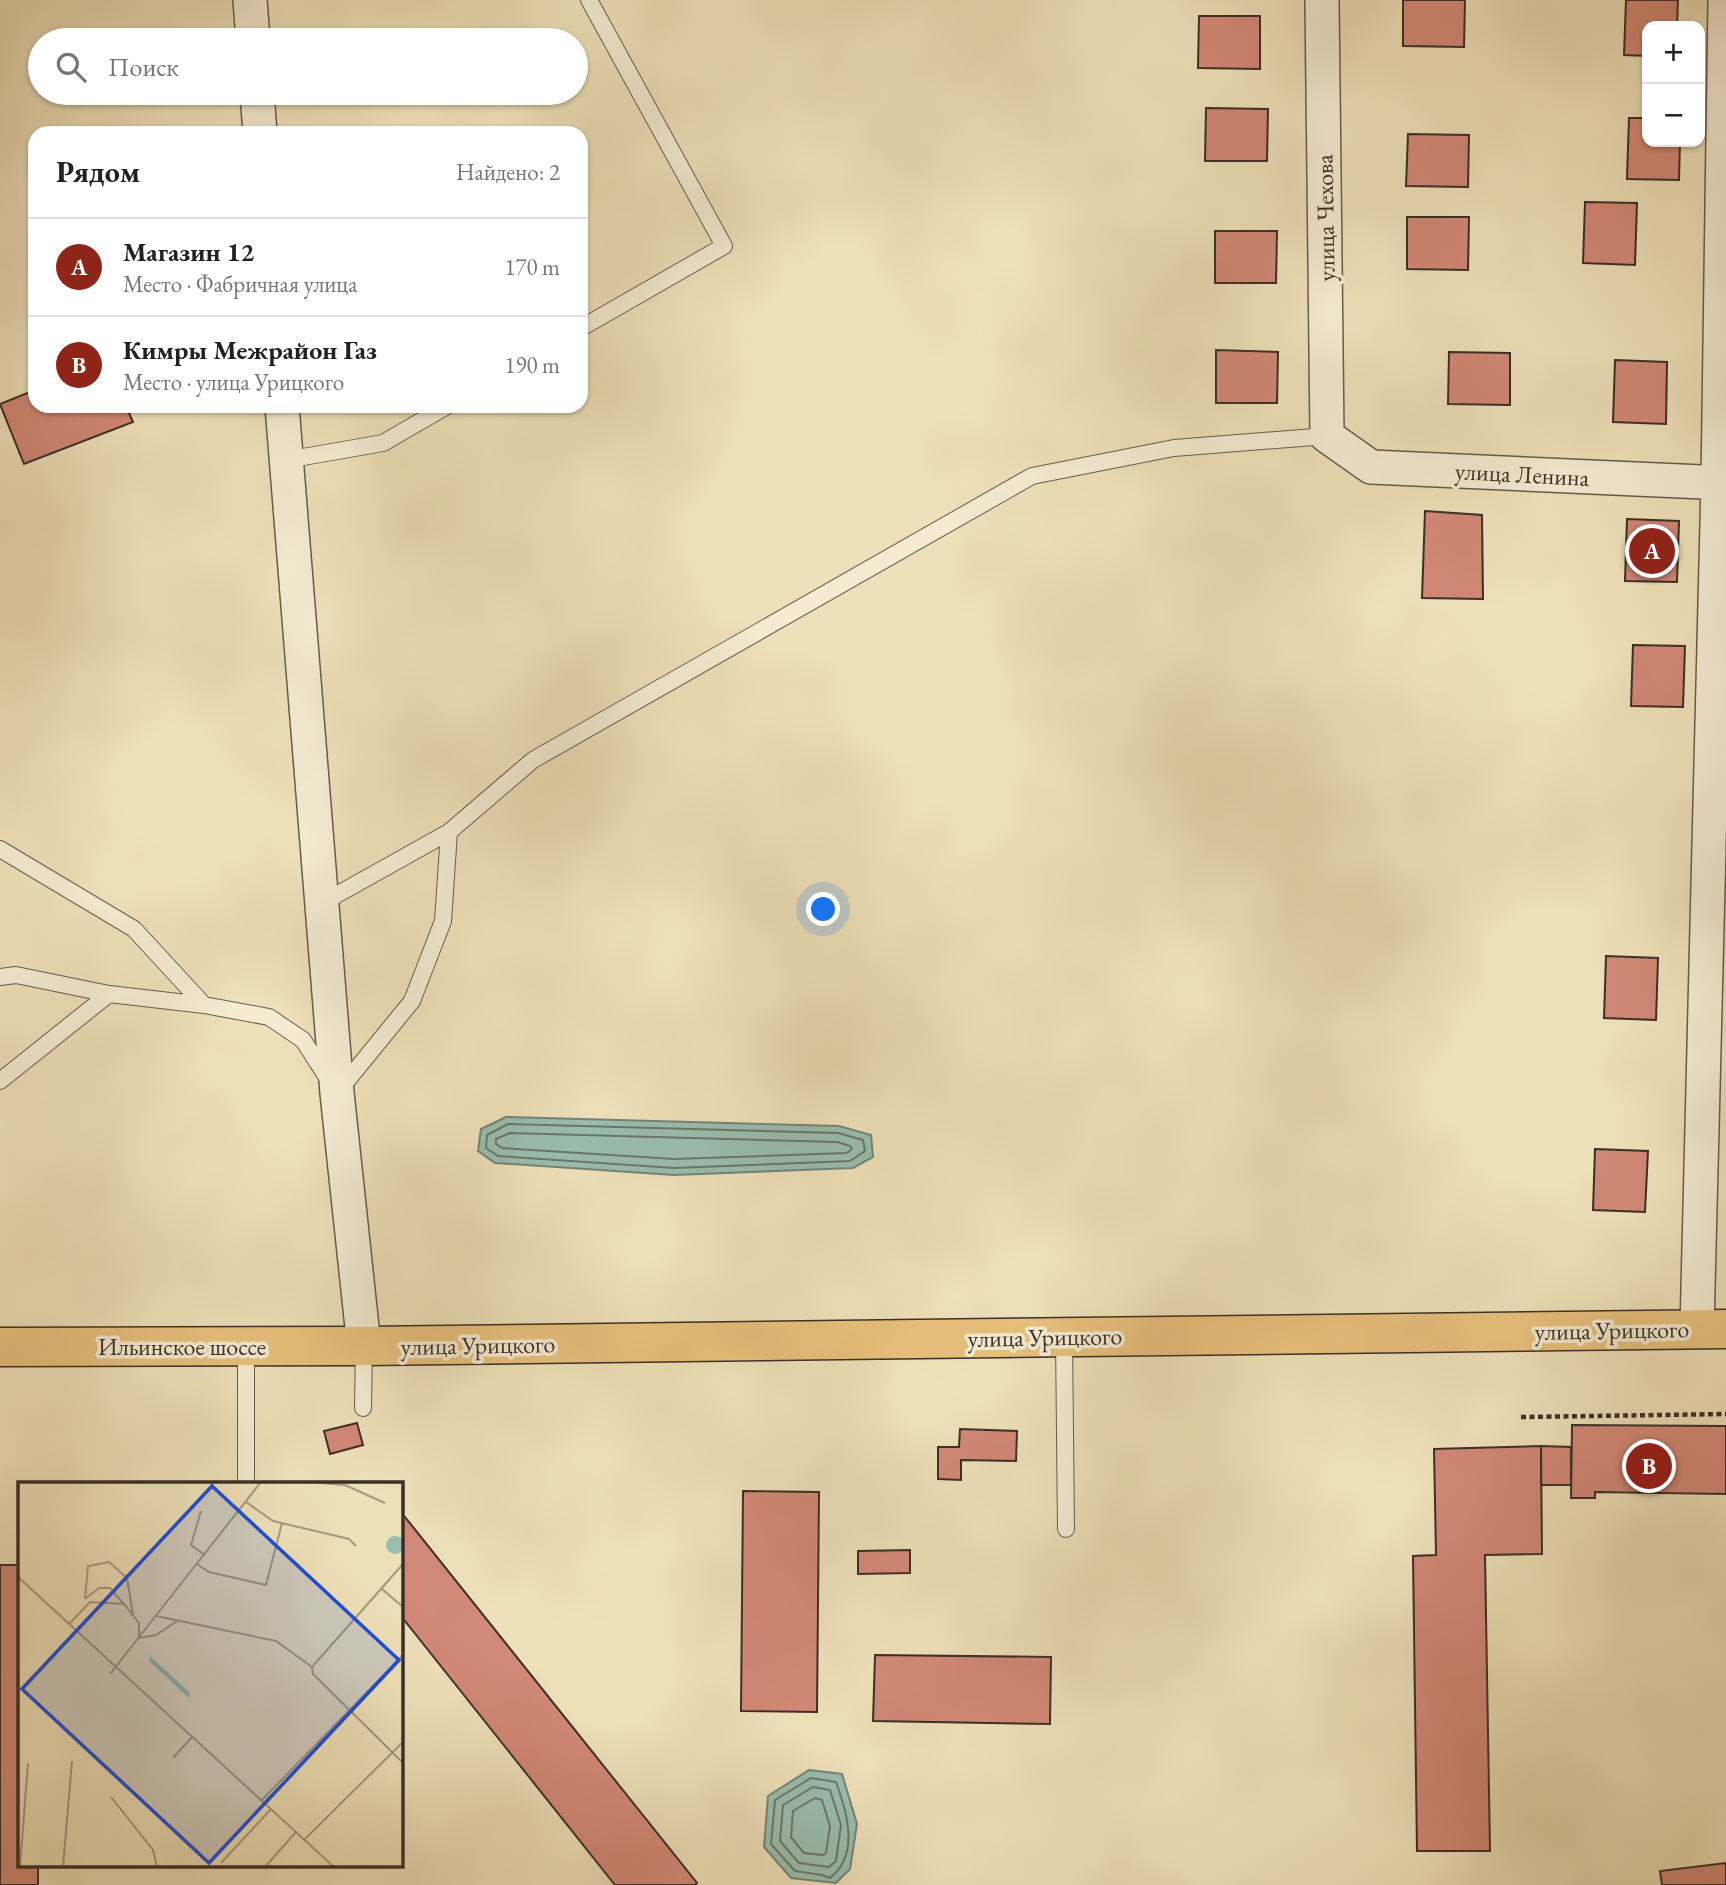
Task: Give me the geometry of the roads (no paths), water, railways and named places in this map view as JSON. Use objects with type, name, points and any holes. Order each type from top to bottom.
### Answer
[{"type":"main road","name":"улица Урицкого","points":[[364,1346],[1712,1329]]},
{"type":"main road","name":"Ильинское шоссе","points":[[0,1347],[364,1346]]},
{"type":"street","points":[[250,0],[252,28]]},
{"type":"street","name":"улица Чехова","points":[[1322,0],[1327,436]]},
{"type":"street","points":[[1712,1329],[1725,0]]},
{"type":"street","points":[[258,105],[259,126]]},
{"type":"street","points":[[283,413],[337,1093],[364,1346]]},
{"type":"street","name":"улица Ленина","points":[[1327,436],[1371,467],[1722,483]]},
{"type":"lane","points":[[588,324],[724,246],[589,0]]},
{"type":"lane","points":[[286,460],[383,443],[435,413]]},
{"type":"lane","points":[[322,903],[449,832],[533,760],[1032,476],[1174,448],[1327,436]]},
{"type":"lane","points":[[0,977],[16,975],[109,994],[204,1005],[269,1017],[303,1040],[337,1093],[411,1001],[443,921],[449,832]]},
{"type":"lane","points":[[0,849],[134,929],[204,1005]]},
{"type":"lane","points":[[0,1081],[109,994]]},
{"type":"lane","points":[[1064,1337],[1066,1529]]},
{"type":"lane","points":[[246,1346],[246,1478]]},
{"type":"lane","points":[[363,1408],[364,1346]]},
{"type":"water","points":[[506,1117],[839,1126],[871,1135],[873,1157],[853,1168],[674,1175],[495,1163],[478,1151],[481,1129]]},
{"type":"water","points":[[809,1770],[842,1774],[857,1824],[850,1869],[836,1883],[791,1878],[764,1847],[768,1796]]},
{"type":"place","name":"Магазин 12","points":[[1652,551]]},
{"type":"place","name":"Кимры Межрайон Газ","points":[[1649,1466]]}]
